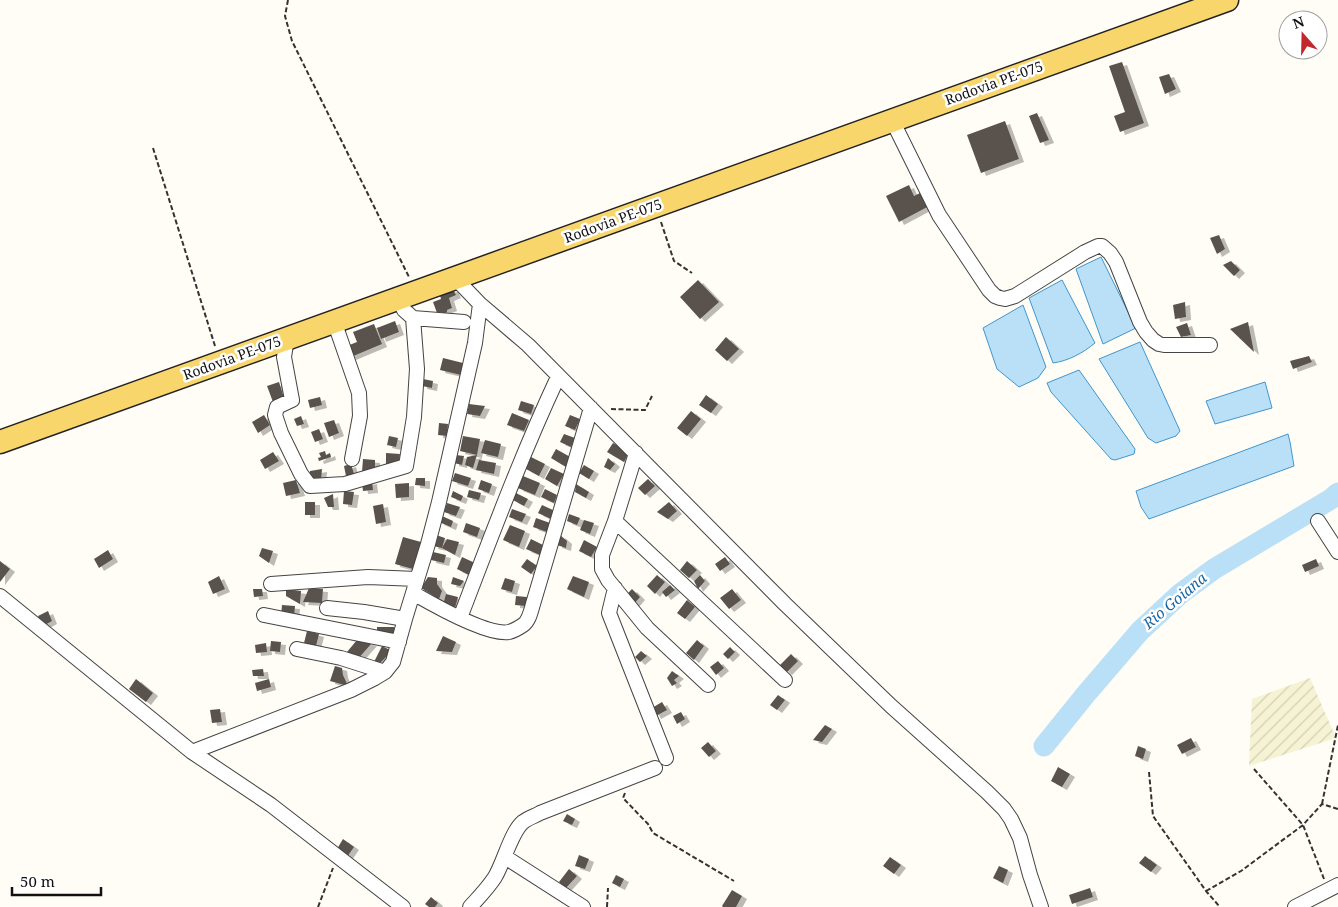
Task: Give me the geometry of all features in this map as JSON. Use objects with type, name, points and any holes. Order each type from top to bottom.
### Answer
[{"type":"main road","name":"Rodovia PE-075","points":[[0,442],[1219,1]]},
{"type":"street","points":[[892,120],[939,215],[972,267],[988,290],[995,296],[1005,299],[1015,296],[1085,252],[1102,246],[1116,262],[1140,322],[1153,340],[1164,346],[1210,345]]},
{"type":"street","points":[[455,278],[480,304],[528,345],[785,604],[884,699],[1004,809],[1020,838],[1041,907]]},
{"type":"street","points":[[407,295],[404,310],[413,318],[464,322]]},
{"type":"street","points":[[192,752],[351,690],[385,672],[393,662],[439,502],[475,343],[480,304]]},
{"type":"street","points":[[287,338],[284,357],[292,400],[277,407],[275,415],[281,433],[301,474],[310,486],[345,484],[406,466],[414,417],[417,369],[413,318]]},
{"type":"street","points":[[334,321],[359,392],[360,416],[352,459]]},
{"type":"street","points":[[460,618],[501,508],[536,423],[558,377]]},
{"type":"street","points":[[413,593],[460,618],[494,630],[509,632],[524,625],[528,620],[591,408]]},
{"type":"street","points":[[636,453],[615,521],[602,555],[602,569],[614,588],[647,628],[708,685]]},
{"type":"street","points":[[615,521],[785,680]]},
{"type":"street","points":[[1318,522],[1338,552]]},
{"type":"street","points":[[271,584],[368,577],[417,579]]},
{"type":"street","points":[[614,588],[609,613],[666,758]]},
{"type":"street","points":[[0,596],[192,752],[271,805],[403,907]]},
{"type":"street","points":[[327,608],[404,619]]},
{"type":"street","points":[[264,615],[399,642]]},
{"type":"street","points":[[297,649],[341,658],[385,672]]},
{"type":"street","points":[[470,907],[494,877],[505,857],[515,832],[526,820],[655,768]]},
{"type":"street","points":[[505,857],[583,907]]},
{"type":"street","points":[[1295,907],[1333,888]]},
{"type":"path","points":[[288,0],[285,16],[292,41],[407,295]]},
{"type":"path","points":[[153,148],[220,363]]},
{"type":"path","points":[[656,205],[674,261],[692,273]]},
{"type":"path","points":[[591,408],[645,410],[652,396]]},
{"type":"path","points":[[1206,891],[1241,871],[1303,825],[1322,804],[1338,726]]},
{"type":"path","points":[[1254,769],[1303,825],[1333,888]]},
{"type":"path","points":[[1148,772],[1153,816],[1206,891],[1220,907]]},
{"type":"path","points":[[629,778],[623,798],[648,824],[653,833],[734,881]]},
{"type":"path","points":[[1322,804],[1338,809]]},
{"type":"path","points":[[318,907],[338,856]]},
{"type":"path","points":[[607,907],[608,888]]},
{"type":"shaded area","points":[[1310,678],[1336,738],[1249,766],[1252,699]]},
{"type":"water","points":[[1101,257],[1136,328],[1103,344],[1076,269]]},
{"type":"water","points":[[1062,280],[1095,343],[1075,356],[1053,363],[1029,298]]},
{"type":"water","points":[[1023,305],[1046,367],[1038,378],[1019,387],[997,369],[983,328]]},
{"type":"water","points":[[1140,342],[1180,431],[1176,436],[1156,443],[1148,438],[1099,359]]},
{"type":"water","points":[[1079,370],[1135,449],[1134,454],[1115,460],[1111,459],[1051,392],[1047,383]]},
{"type":"water","points":[[1265,382],[1272,408],[1215,424],[1206,401]]},
{"type":"water","points":[[1288,434],[1294,466],[1149,519],[1141,507],[1136,491]]},
{"type":"building","points":[[1122,62],[1144,123],[1120,132],[1114,116],[1125,112],[1109,66]]},
{"type":"building","points":[[1169,74],[1176,89],[1165,94],[1159,77]]},
{"type":"building","points":[[1037,113],[1049,140],[1040,143],[1029,116]]},
{"type":"building","points":[[1005,121],[1019,159],[981,173],[967,135]]},
{"type":"building","points":[[909,185],[914,196],[926,190],[933,204],[899,222],[886,196]]},
{"type":"building","points":[[1219,235],[1225,249],[1217,254],[1210,238]]},
{"type":"building","points":[[1231,261],[1240,270],[1234,276],[1223,265]]},
{"type":"building","points":[[698,280],[719,302],[700,319],[680,297]]},
{"type":"building","points":[[453,289],[456,295],[449,298],[452,308],[443,314],[442,312],[437,313],[433,302],[441,299],[439,292]]},
{"type":"building","points":[[1185,302],[1186,317],[1175,319],[1173,305]]},
{"type":"building","points":[[395,321],[399,332],[381,339],[377,328]]},
{"type":"building","points":[[1248,322],[1254,352],[1230,329]]},
{"type":"building","points":[[1187,323],[1191,335],[1181,337],[1176,327]]},
{"type":"building","points":[[374,324],[382,344],[351,357],[347,346],[357,342],[353,332]]},
{"type":"building","points":[[726,337],[739,349],[727,361],[715,350]]},
{"type":"building","points":[[1309,356],[1312,362],[1293,369],[1290,361]]},
{"type":"building","points":[[443,358],[463,363],[461,375],[440,370]]},
{"type":"building","points":[[423,379],[433,381],[432,388],[422,386]]},
{"type":"building","points":[[279,382],[284,398],[273,402],[267,386]]},
{"type":"building","points":[[706,395],[718,404],[711,413],[699,405]]},
{"type":"building","points":[[320,397],[322,405],[310,408],[308,400]]},
{"type":"building","points":[[521,401],[534,405],[531,414],[518,410]]},
{"type":"building","points":[[469,404],[485,406],[480,416],[467,414]]},
{"type":"building","points":[[691,411],[701,419],[687,436],[677,428]]},
{"type":"building","points":[[512,413],[529,420],[524,431],[507,425]]},
{"type":"building","points":[[264,415],[270,425],[258,433],[252,422]]},
{"type":"building","points":[[570,415],[580,419],[575,430],[565,426]]},
{"type":"building","points":[[301,416],[304,424],[297,426],[294,419]]},
{"type":"building","points":[[334,420],[339,433],[329,437],[324,423]]},
{"type":"building","points":[[439,423],[448,424],[447,436],[438,435]]},
{"type":"building","points":[[319,429],[323,439],[315,442],[311,432]]},
{"type":"building","points":[[564,434],[575,438],[571,447],[560,442]]},
{"type":"building","points":[[389,436],[398,438],[396,447],[387,445]]},
{"type":"building","points":[[463,436],[480,439],[477,455],[460,451]]},
{"type":"building","points":[[485,440],[501,444],[498,457],[481,453]]},
{"type":"building","points":[[613,443],[629,452],[624,462],[607,452]]},
{"type":"building","points":[[556,449],[572,458],[566,467],[551,458]]},
{"type":"building","points":[[325,451],[326,455],[330,453],[331,457],[319,461],[318,458],[321,457],[319,453]]},
{"type":"building","points":[[273,452],[279,461],[265,469],[260,460]]},
{"type":"building","points":[[386,453],[400,454],[399,461],[386,465]]},
{"type":"building","points":[[456,455],[464,456],[462,465],[454,463]]},
{"type":"building","points":[[477,455],[473,468],[465,465],[467,457]]},
{"type":"building","points":[[531,457],[545,464],[539,476],[526,469]]},
{"type":"building","points":[[608,458],[615,464],[610,470],[604,467]]},
{"type":"building","points":[[363,459],[375,460],[375,473],[362,472]]},
{"type":"building","points":[[479,460],[496,463],[494,474],[476,470]]},
{"type":"building","points":[[351,464],[354,474],[346,476],[344,466]]},
{"type":"building","points":[[584,465],[594,471],[589,479],[579,473]]},
{"type":"building","points":[[551,468],[564,474],[557,486],[545,479]]},
{"type":"building","points":[[322,469],[321,481],[309,480],[310,471]]},
{"type":"building","points":[[455,473],[471,478],[468,486],[452,481]]},
{"type":"building","points":[[523,476],[540,483],[535,495],[518,488]]},
{"type":"building","points":[[416,478],[425,478],[425,486],[415,485]]},
{"type":"building","points":[[648,479],[655,486],[645,495],[638,488]]},
{"type":"building","points":[[296,480],[300,493],[286,496],[283,483]]},
{"type":"building","points":[[481,480],[492,484],[489,493],[478,489]]},
{"type":"building","points":[[372,481],[373,490],[363,491],[362,483]]},
{"type":"building","points":[[409,483],[409,497],[396,498],[395,484]]},
{"type":"building","points":[[576,484],[589,492],[586,498],[575,492]]},
{"type":"building","points":[[545,489],[557,495],[554,503],[541,497]]},
{"type":"building","points":[[469,490],[481,493],[479,500],[467,497]]},
{"type":"building","points":[[344,491],[354,492],[352,505],[343,504]]},
{"type":"building","points":[[453,491],[463,496],[461,501],[451,497]]},
{"type":"building","points":[[514,492],[528,499],[524,506],[513,500]]},
{"type":"building","points":[[333,494],[334,507],[328,507],[324,498]]},
{"type":"building","points":[[305,502],[315,502],[315,515],[305,515]]},
{"type":"building","points":[[669,502],[677,511],[668,519],[657,512]]},
{"type":"building","points":[[447,503],[460,507],[456,516],[444,512]]},
{"type":"building","points":[[383,504],[386,522],[376,524],[373,506]]},
{"type":"building","points":[[542,505],[555,511],[551,519],[538,513]]},
{"type":"building","points":[[512,509],[526,514],[522,522],[509,517]]},
{"type":"building","points":[[569,514],[580,518],[577,525],[567,521]]},
{"type":"building","points":[[442,516],[453,521],[451,527],[439,522]]},
{"type":"building","points":[[536,518],[550,523],[547,532],[533,527]]},
{"type":"building","points":[[584,520],[594,523],[590,534],[580,530]]},
{"type":"building","points":[[466,523],[480,528],[477,537],[463,532]]},
{"type":"building","points":[[510,525],[525,531],[519,547],[503,540]]},
{"type":"building","points":[[436,535],[445,538],[442,548],[433,546]]},
{"type":"building","points":[[560,535],[567,541],[566,548],[557,545]]},
{"type":"building","points":[[403,537],[421,542],[413,569],[395,564]]},
{"type":"building","points":[[447,539],[459,542],[455,555],[442,548]]},
{"type":"building","points":[[531,539],[545,546],[540,555],[526,549]]},
{"type":"building","points":[[584,540],[597,547],[591,557],[579,551]]},
{"type":"building","points":[[262,548],[273,551],[269,563],[259,556]]},
{"type":"building","points":[[108,550],[113,559],[99,568],[94,559]]},
{"type":"building","points":[[433,552],[446,555],[444,563],[431,560]]},
{"type":"building","points":[[462,557],[475,563],[469,575],[457,569]]},
{"type":"building","points":[[725,557],[730,564],[720,571],[715,564]]},
{"type":"building","points":[[527,559],[537,566],[531,574],[521,567]]},
{"type":"building","points":[[1316,559],[1319,566],[1305,572],[1302,565]]},
{"type":"building","points":[[0,561],[10,569],[0,582]]},
{"type":"building","points":[[687,561],[697,570],[689,578],[680,570]]},
{"type":"building","points":[[657,575],[665,582],[655,594],[647,586]]},
{"type":"building","points":[[700,575],[705,581],[698,589],[694,581]]},
{"type":"building","points":[[219,576],[225,589],[213,594],[208,582]]},
{"type":"building","points":[[573,576],[589,582],[584,597],[567,589]]},
{"type":"building","points":[[428,577],[437,578],[437,584],[442,591],[439,599],[421,588]]},
{"type":"building","points":[[453,577],[464,581],[460,586],[451,584]]},
{"type":"building","points":[[505,578],[515,581],[512,592],[501,589]]},
{"type":"building","points":[[670,585],[675,590],[666,597],[662,592]]},
{"type":"building","points":[[309,588],[323,589],[322,603],[303,602]]},
{"type":"building","points":[[253,589],[262,589],[263,596],[254,597]]},
{"type":"building","points":[[286,589],[301,591],[300,604],[286,596]]},
{"type":"building","points":[[632,589],[640,597],[634,604],[625,596]]},
{"type":"building","points":[[732,589],[741,600],[729,609],[720,598]]},
{"type":"building","points":[[446,594],[458,597],[455,608],[443,605]]},
{"type":"building","points":[[516,596],[527,597],[526,606],[515,605]]},
{"type":"building","points":[[687,600],[695,607],[685,619],[677,613]]},
{"type":"building","points":[[282,605],[295,606],[294,617],[281,616]]},
{"type":"building","points":[[48,611],[52,621],[43,626],[38,616]]},
{"type":"building","points":[[377,627],[394,627],[394,637],[377,636]]},
{"type":"building","points":[[307,631],[319,634],[316,646],[304,643]]},
{"type":"building","points":[[443,636],[456,642],[452,652],[436,651]]},
{"type":"building","points":[[357,640],[372,643],[357,660],[347,652]]},
{"type":"building","points":[[697,640],[704,646],[694,660],[686,653]]},
{"type":"building","points":[[271,641],[281,642],[280,652],[270,651]]},
{"type":"building","points":[[266,643],[267,652],[256,653],[255,645]]},
{"type":"building","points":[[382,646],[392,651],[380,663],[374,662]]},
{"type":"building","points":[[730,647],[735,652],[728,659],[723,654]]},
{"type":"building","points":[[641,651],[647,656],[640,662],[635,657]]},
{"type":"building","points":[[791,654],[798,661],[787,672],[780,665]]},
{"type":"building","points":[[718,661],[724,668],[716,675],[710,667]]},
{"type":"building","points":[[335,666],[342,668],[348,686],[330,681]]},
{"type":"building","points":[[263,669],[264,676],[253,676],[252,670]]},
{"type":"building","points":[[672,671],[679,676],[674,680],[677,683],[672,686],[667,678]]},
{"type":"building","points":[[136,679],[153,693],[146,702],[129,689]]},
{"type":"building","points":[[269,679],[271,687],[257,691],[255,683]]},
{"type":"building","points":[[778,695],[785,700],[777,710],[770,705]]},
{"type":"building","points":[[662,702],[667,710],[656,716],[652,708]]},
{"type":"building","points":[[220,709],[222,722],[212,723],[210,710]]},
{"type":"building","points":[[681,712],[685,719],[677,724],[673,716]]},
{"type":"building","points":[[825,725],[832,729],[822,742],[813,740]]},
{"type":"building","points":[[1191,738],[1196,747],[1182,754],[1177,745]]},
{"type":"building","points":[[708,742],[716,751],[709,757],[701,748]]},
{"type":"building","points":[[1138,746],[1146,749],[1143,759],[1135,756]]},
{"type":"building","points":[[1058,767],[1070,774],[1062,787],[1051,781]]},
{"type":"building","points":[[567,814],[575,819],[572,825],[563,821]]},
{"type":"building","points":[[343,839],[354,847],[347,857],[337,849]]},
{"type":"building","points":[[579,855],[589,859],[585,869],[575,866]]},
{"type":"building","points":[[1145,856],[1157,865],[1151,872],[1139,863]]},
{"type":"building","points":[[890,857],[901,865],[894,874],[883,866]]},
{"type":"building","points":[[999,866],[1008,870],[1003,883],[993,878]]},
{"type":"building","points":[[569,869],[577,876],[566,888],[559,882]]},
{"type":"building","points":[[616,875],[624,879],[620,887],[612,883]]},
{"type":"building","points":[[1090,888],[1093,897],[1072,904],[1069,895]]},
{"type":"building","points":[[732,890],[742,896],[736,907],[723,907],[722,906]]},
{"type":"building","points":[[431,897],[438,903],[435,907],[429,907],[425,904]]},
{"type":"waterway","name":"Rio Goiana","points":[[1044,746],[1140,631],[1180,594],[1214,569],[1338,493]]}]
